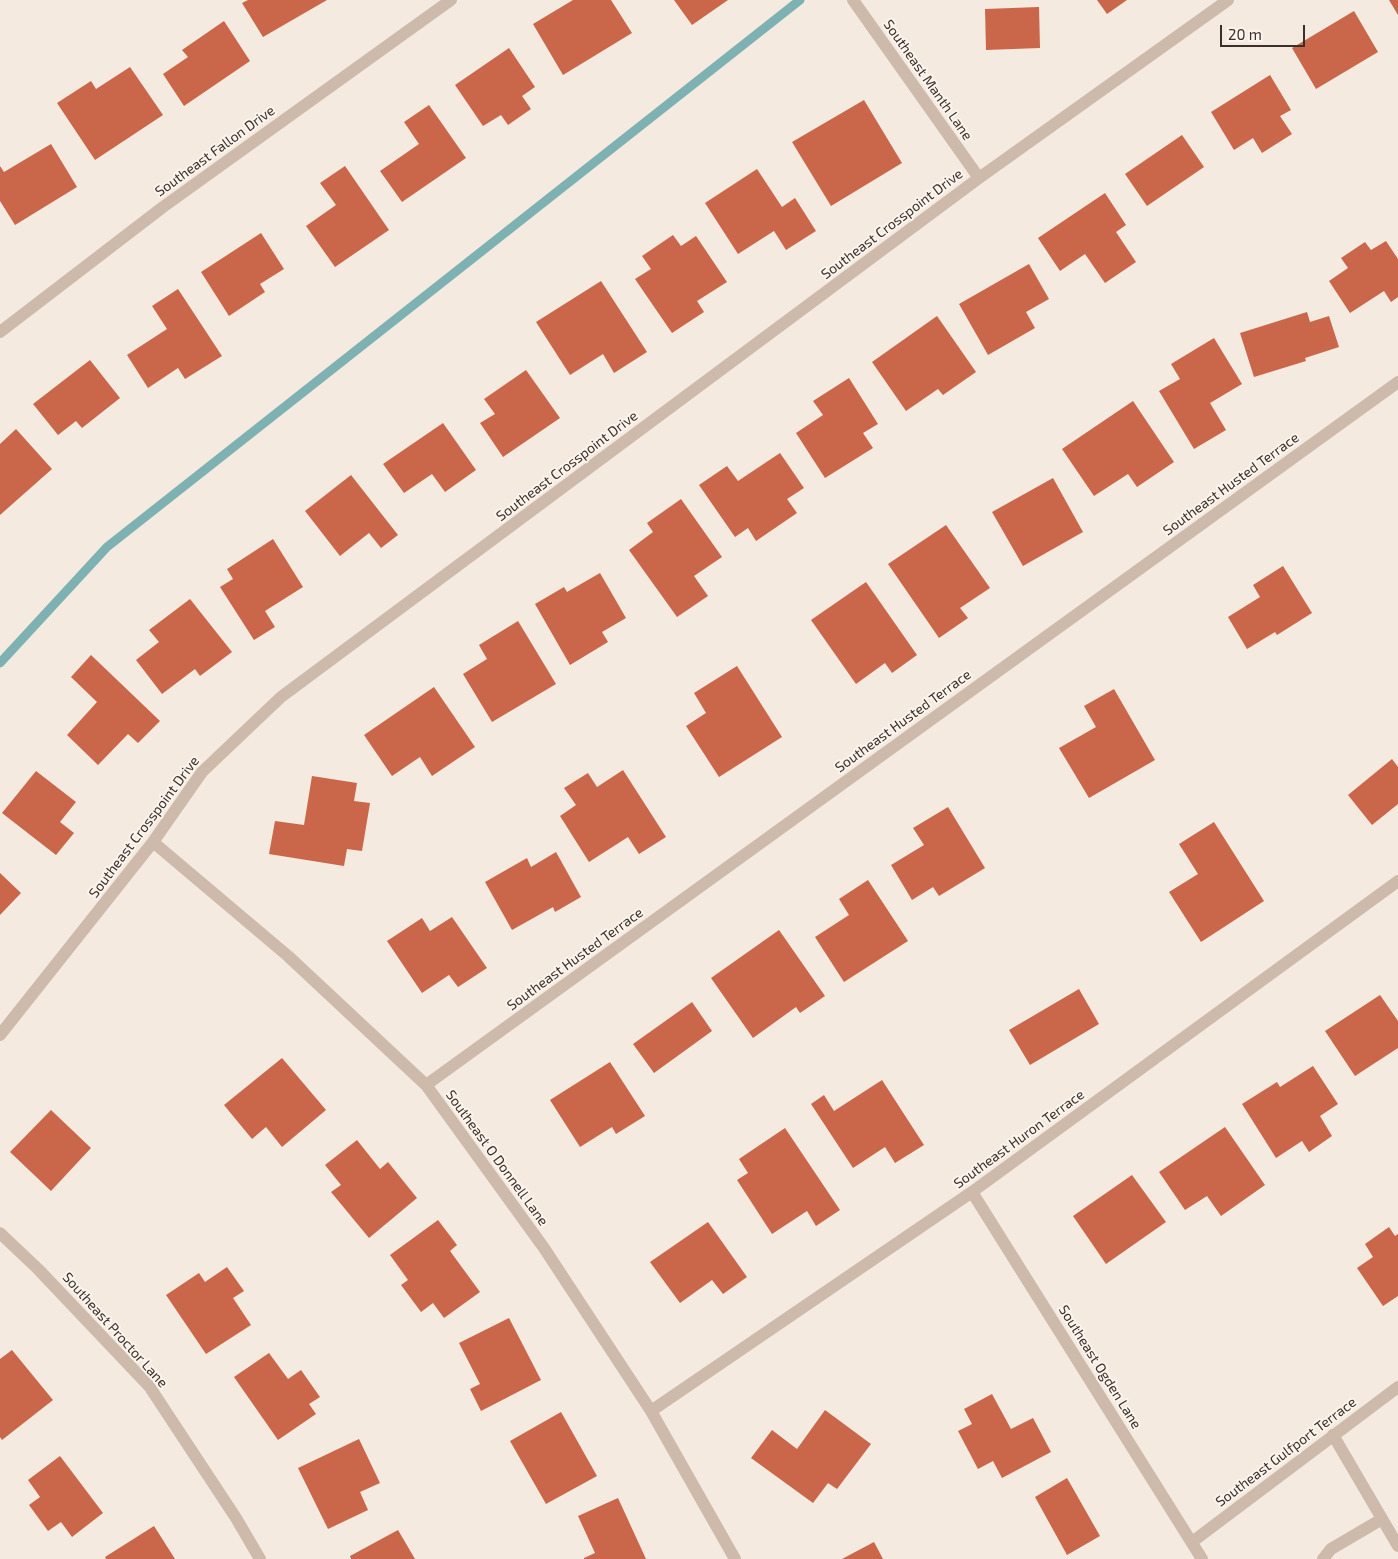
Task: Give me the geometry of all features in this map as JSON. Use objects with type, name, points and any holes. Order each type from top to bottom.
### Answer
[{"type":"street","name":"Southeast Fallon Drive","points":[[0,332],[163,207],[451,0]]},
{"type":"street","name":"Southeast Manth Lane","points":[[854,0],[979,178]]},
{"type":"street","name":"Southeast Crosspoint Drive","points":[[0,1035],[153,842],[202,772],[281,697],[979,178],[1228,0]]},
{"type":"street","name":"Southeast Husted Terrace","points":[[426,1085],[1398,382]]},
{"type":"street","name":"Southeast O Donnell Lane","points":[[153,842],[288,956],[426,1085],[544,1248],[651,1411],[735,1559]]},
{"type":"street","name":"Southeast Huron Terrace","points":[[651,1411],[972,1192],[1398,881]]},
{"type":"street","name":"Southeast Ogden Lane","points":[[972,1192],[1202,1559]]},
{"type":"street","name":"Southeast Proctor Lane","points":[[0,1233],[38,1269],[148,1386],[236,1518],[260,1559]]},
{"type":"street","name":"Southeast Gulfport Terrace","points":[[1192,1542],[1398,1386]]},
{"type":"street","points":[[1333,1435],[1398,1546]]},
{"type":"street","points":[[1323,1559],[1331,1549],[1382,1518]]},
{"type":"building","points":[[248,0],[327,0],[263,37],[242,3]]},
{"type":"building","points":[[573,0],[611,0],[632,33],[563,75],[533,24]]},
{"type":"building","points":[[674,0],[728,0],[692,25]]},
{"type":"building","points":[[1097,0],[1127,0],[1107,14]]},
{"type":"building","points":[[1389,0],[1398,0],[1398,15]]},
{"type":"building","points":[[1039,7],[1040,48],[986,50],[985,9]]},
{"type":"building","points":[[1354,11],[1378,52],[1316,89],[1292,48]]},
{"type":"building","points":[[224,21],[250,61],[184,106],[163,74],[188,57],[182,50]]},
{"type":"building","points":[[509,48],[535,87],[522,96],[531,109],[508,125],[501,115],[483,126],[455,85]]},
{"type":"building","points":[[130,67],[163,115],[95,160],[57,103],[91,81],[96,89]]},
{"type":"building","points":[[1270,75],[1291,110],[1280,116],[1292,134],[1262,153],[1253,138],[1234,150],[1211,112]]},
{"type":"building","points":[[864,100],[902,163],[831,206],[792,142]]},
{"type":"building","points":[[429,105],[466,158],[402,202],[380,171],[419,144],[404,122]]},
{"type":"building","points":[[1182,135],[1204,167],[1147,206],[1125,174]]},
{"type":"building","points":[[51,144],[77,187],[15,225],[0,201],[0,166],[4,172]]},
{"type":"building","points":[[345,166],[389,230],[335,267],[306,226],[336,205],[320,183]]},
{"type":"building","points":[[757,169],[782,207],[795,198],[816,231],[786,250],[774,231],[738,254],[705,203]]},
{"type":"building","points":[[1105,193],[1126,225],[1116,232],[1136,262],[1105,283],[1085,254],[1060,271],[1038,238]]},
{"type":"building","points":[[261,233],[284,269],[260,284],[265,292],[229,316],[201,272]]},
{"type":"building","points":[[673,235],[681,246],[696,236],[727,282],[697,301],[704,312],[672,333],[635,279],[651,269],[642,256]]},
{"type":"building","points":[[1386,241],[1398,259],[1398,297],[1391,302],[1384,291],[1350,313],[1329,281],[1348,268],[1341,258],[1365,242],[1371,250]]},
{"type":"building","points":[[1029,264],[1049,299],[1026,312],[1035,328],[988,355],[959,304]]},
{"type":"building","points":[[601,281],[647,352],[614,373],[603,354],[570,375],[536,322]]},
{"type":"building","points":[[178,289],[222,356],[185,379],[178,368],[148,388],[127,355],[167,329],[152,306]]},
{"type":"building","points":[[1307,312],[1310,322],[1329,316],[1339,347],[1305,358],[1306,361],[1254,377],[1240,333]]},
{"type":"building","points":[[937,316],[976,372],[943,395],[938,389],[906,411],[872,362]]},
{"type":"building","points":[[1214,338],[1242,384],[1210,403],[1226,430],[1194,449],[1159,391],[1180,379],[1171,364]]},
{"type":"building","points":[[90,360],[120,398],[82,428],[76,421],[58,435],[33,404]]},
{"type":"building","points":[[526,370],[560,418],[503,457],[480,423],[495,414],[484,399]]},
{"type":"building","points":[[849,378],[878,424],[863,433],[873,448],[825,478],[796,433],[823,415],[813,401]]},
{"type":"building","points":[[1133,401],[1174,462],[1137,487],[1128,474],[1094,496],[1062,449]]},
{"type":"building","points":[[443,423],[476,470],[445,492],[432,474],[404,493],[383,464]]},
{"type":"building","points":[[16,429],[52,469],[0,515],[0,444]]},
{"type":"building","points":[[780,453],[804,488],[787,499],[797,513],[756,541],[748,528],[735,537],[699,485],[727,466],[738,481]]},
{"type":"building","points":[[351,475],[398,535],[381,548],[369,533],[340,556],[305,511]]},
{"type":"building","points":[[1053,478],[1083,532],[1023,566],[992,512]]},
{"type":"building","points":[[681,499],[722,557],[694,576],[708,596],[677,617],[629,550],[653,532],[647,523]]},
{"type":"building","points":[[946,525],[990,588],[960,608],[968,618],[939,638],[888,564]]},
{"type":"building","points":[[273,539],[303,587],[265,611],[275,627],[254,640],[220,587],[233,579],[227,569]]},
{"type":"building","points":[[1283,566],[1312,613],[1277,635],[1275,632],[1247,649],[1228,617],[1260,597],[1253,585]]},
{"type":"building","points":[[600,573],[626,618],[602,632],[608,642],[570,665],[535,604],[564,587],[567,592]]},
{"type":"building","points":[[866,582],[917,655],[892,673],[885,663],[856,684],[811,620]]},
{"type":"building","points":[[190,599],[232,652],[200,676],[195,669],[162,694],[136,660],[159,642],[149,630]]},
{"type":"building","points":[[518,621],[556,684],[492,722],[463,674],[487,659],[479,645]]},
{"type":"building","points":[[91,655],[160,721],[138,743],[128,734],[98,765],[67,735],[97,702],[71,677]]},
{"type":"building","points":[[737,666],[782,737],[719,777],[686,726],[706,713],[694,693]]},
{"type":"building","points":[[434,687],[475,747],[432,776],[420,757],[392,776],[364,735]]},
{"type":"building","points":[[1114,689],[1155,760],[1089,798],[1059,748],[1096,727],[1084,706]]},
{"type":"building","points":[[1392,759],[1398,767],[1398,804],[1372,825],[1348,795]]},
{"type":"building","points":[[623,770],[666,837],[639,854],[628,837],[589,862],[560,816],[576,805],[564,788],[588,773],[597,787]]},
{"type":"building","points":[[36,771],[76,802],[60,822],[74,833],[56,855],[2,813]]},
{"type":"building","points":[[312,776],[357,783],[354,801],[370,803],[362,851],[347,849],[344,866],[269,854],[275,821],[304,825]]},
{"type":"building","points":[[948,807],[985,868],[939,896],[933,887],[912,900],[891,865],[924,845],[913,828]]},
{"type":"building","points":[[1214,822],[1264,901],[1201,942],[1169,892],[1198,874],[1179,844]]},
{"type":"building","points":[[556,852],[581,897],[555,912],[553,907],[512,930],[485,882],[527,858],[531,867]]},
{"type":"building","points":[[0,873],[21,893],[0,915]]},
{"type":"building","points":[[868,880],[908,941],[844,982],[815,937],[849,915],[839,899]]},
{"type":"building","points":[[452,917],[487,968],[458,987],[449,975],[422,993],[387,941],[422,918],[430,931]]},
{"type":"building","points":[[779,930],[825,996],[800,1013],[796,1007],[753,1038],[711,978]]},
{"type":"building","points":[[1079,989],[1099,1024],[1030,1065],[1009,1030]]},
{"type":"building","points":[[1380,995],[1398,1021],[1398,1048],[1355,1076],[1325,1031]]},
{"type":"building","points":[[692,1002],[712,1031],[654,1073],[633,1044]]},
{"type":"building","points":[[282,1058],[326,1110],[282,1147],[266,1127],[252,1139],[224,1105]]},
{"type":"building","points":[[610,1062],[645,1116],[616,1134],[612,1127],[580,1147],[550,1100]]},
{"type":"building","points":[[1313,1066],[1338,1104],[1320,1116],[1332,1136],[1309,1152],[1302,1141],[1276,1158],[1242,1104],[1277,1082],[1280,1087]]},
{"type":"building","points":[[882,1080],[924,1145],[895,1163],[885,1147],[853,1168],[811,1104],[824,1095],[834,1111]]},
{"type":"building","points":[[51,1110],[91,1148],[51,1191],[10,1152]]},
{"type":"building","points":[[1225,1127],[1265,1185],[1221,1216],[1207,1196],[1185,1210],[1159,1172]]},
{"type":"building","points":[[785,1128],[840,1210],[816,1226],[807,1211],[772,1234],[737,1180],[748,1173],[739,1159]]},
{"type":"building","points":[[357,1140],[380,1169],[388,1162],[417,1198],[369,1238],[331,1192],[341,1185],[325,1165]]},
{"type":"building","points":[[1132,1175],[1166,1222],[1106,1264],[1073,1216]]},
{"type":"building","points":[[438,1220],[457,1245],[450,1251],[480,1292],[444,1318],[433,1303],[421,1312],[401,1285],[408,1280],[390,1255]]},
{"type":"building","points":[[708,1222],[747,1277],[723,1294],[712,1280],[680,1303],[650,1262]]},
{"type":"building","points":[[1389,1227],[1395,1236],[1398,1234],[1398,1296],[1383,1306],[1357,1268],[1373,1257],[1365,1244]]},
{"type":"building","points":[[227,1267],[244,1291],[233,1298],[251,1325],[206,1354],[166,1295],[199,1273],[205,1282]]},
{"type":"building","points":[[509,1318],[541,1380],[481,1411],[470,1389],[480,1384],[459,1343]]},
{"type":"building","points":[[12,1350],[53,1400],[2,1440],[0,1437],[0,1359]]},
{"type":"building","points":[[269,1353],[288,1379],[301,1370],[320,1397],[309,1404],[316,1414],[278,1440],[234,1377]]},
{"type":"building","points":[[992,1394],[1011,1429],[1033,1418],[1051,1452],[1002,1478],[993,1461],[978,1469],[958,1431],[972,1424],[964,1409]]},
{"type":"building","points":[[825,1410],[871,1444],[837,1489],[828,1483],[813,1503],[751,1458],[772,1430],[797,1449]]},
{"type":"building","points":[[561,1412],[597,1476],[546,1504],[510,1441]]},
{"type":"building","points":[[359,1439],[380,1483],[360,1492],[368,1510],[328,1529],[298,1468]]},
{"type":"building","points":[[60,1456],[103,1513],[72,1537],[61,1522],[48,1531],[29,1505],[40,1497],[28,1480]]},
{"type":"building","points":[[1067,1478],[1100,1536],[1067,1555],[1035,1497]]},
{"type":"building","points":[[618,1498],[646,1559],[584,1559],[595,1553],[578,1516]]},
{"type":"building","points":[[154,1526],[175,1559],[106,1559],[105,1557]]},
{"type":"building","points":[[398,1530],[415,1559],[351,1559],[350,1556]]},
{"type":"building","points":[[874,1542],[883,1559],[842,1559]]},
{"type":"waterway","points":[[0,663],[107,547],[800,0]]}]
